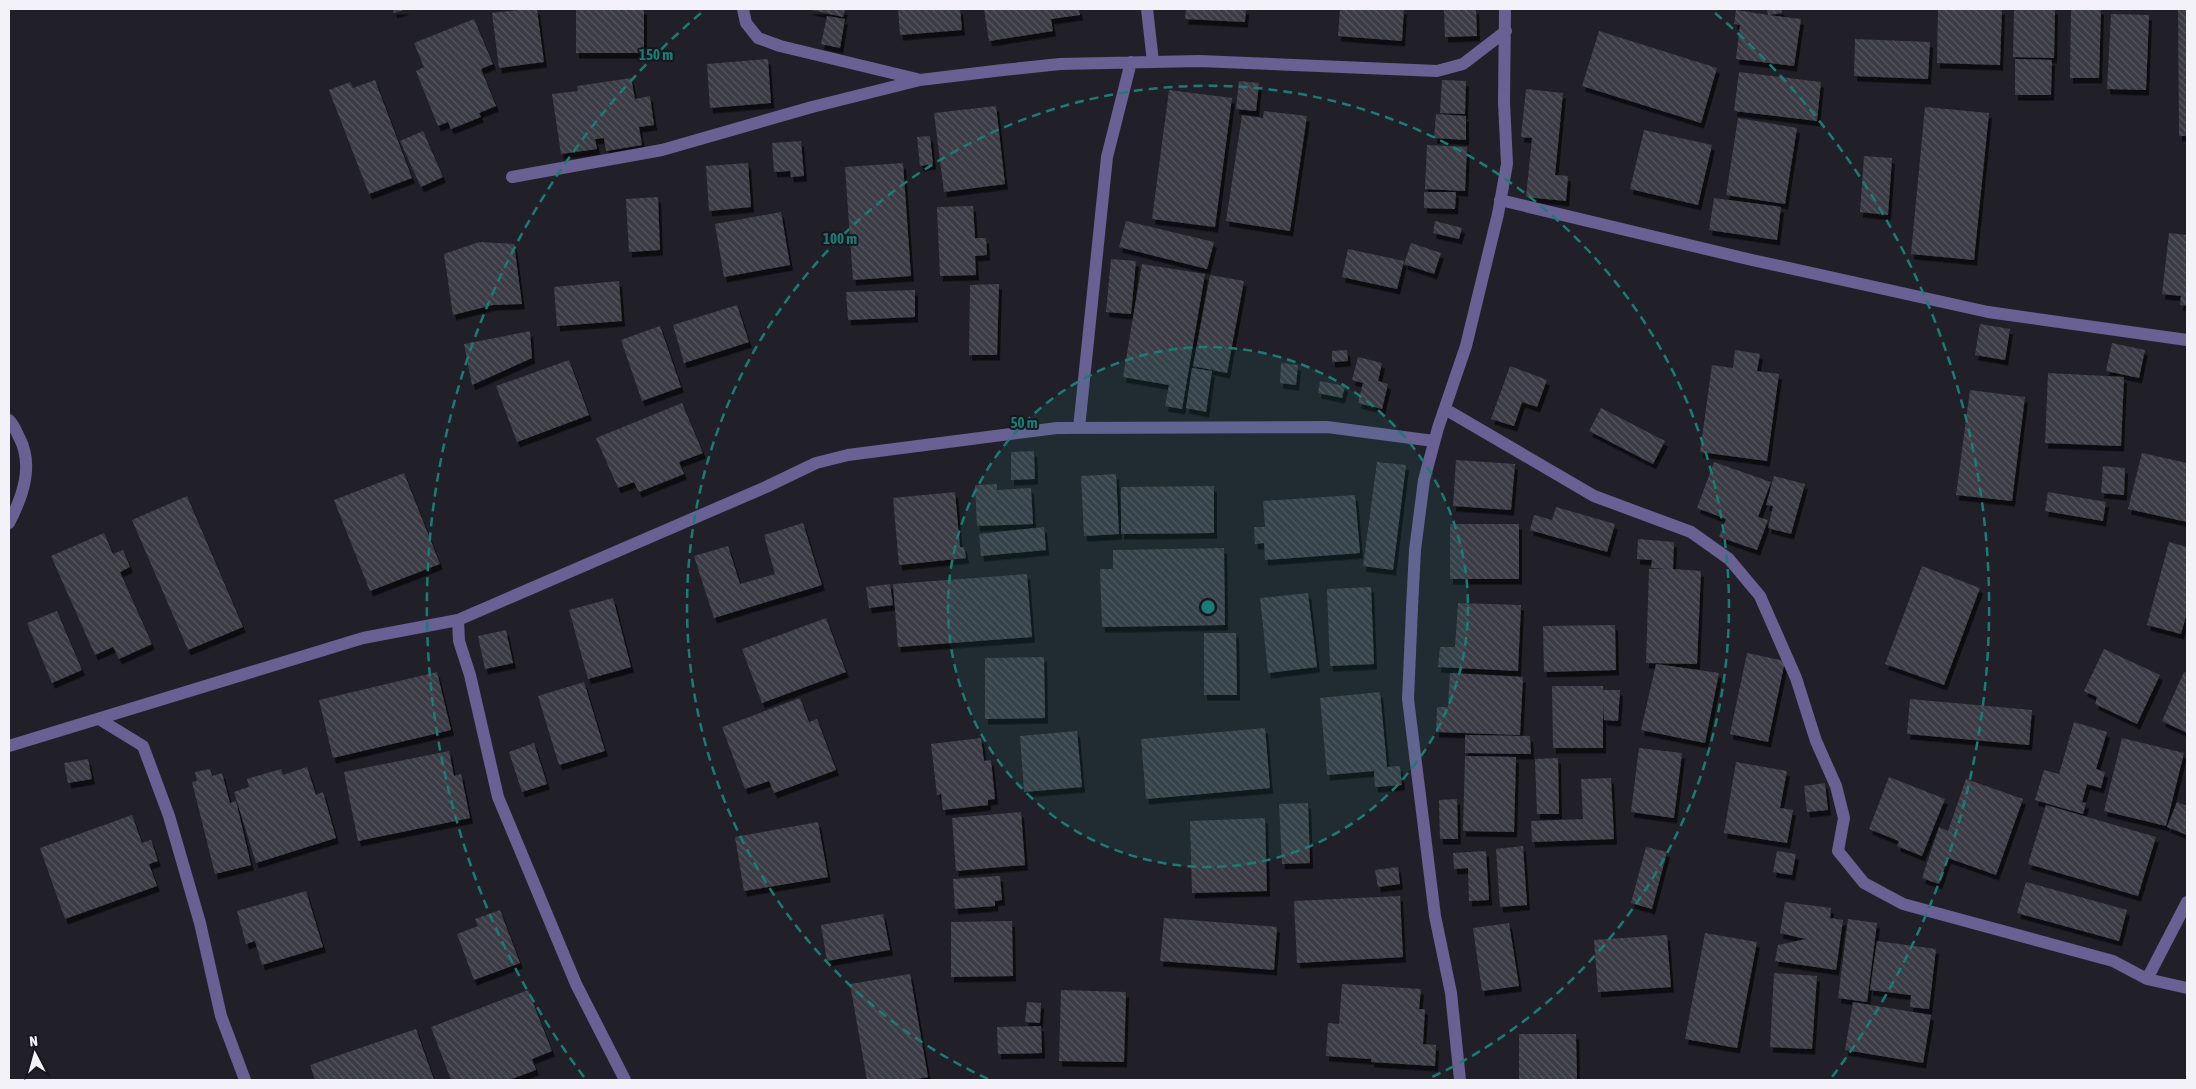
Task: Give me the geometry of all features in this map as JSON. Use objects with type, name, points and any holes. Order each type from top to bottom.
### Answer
[{"type":"street","points":[[743,9],[746,23],[758,38],[780,46],[920,80]]},
{"type":"street","points":[[1147,9],[1153,62]]},
{"type":"street","points":[[1460,1080],[1451,994],[1435,916],[1408,699],[1415,550],[1424,480],[1434,441],[1466,346],[1507,164],[1504,102],[1505,9]]},
{"type":"street","points":[[512,177],[662,150],[812,107],[920,80],[1060,64],[1131,62],[1230,61],[1374,70],[1438,71],[1463,64],[1506,31]]},
{"type":"street","points":[[1078,428],[1107,157],[1131,62]]},
{"type":"street","points":[[1500,200],[1752,260],[1988,312],[2187,340]]},
{"type":"street","points":[[1445,409],[1594,496],[1691,532],[1729,559],[1760,596],[1796,678],[1816,741],[1836,786],[1844,818],[1838,851],[1864,883],[1903,904],[2113,961],[2147,979],[2187,988]]},
{"type":"street","points":[[9,420],[25,447],[26,478],[18,505],[9,523]]},
{"type":"street","points":[[9,746],[363,638],[458,620],[766,487],[816,463],[848,455],[1057,428],[1327,427],[1434,441]]},
{"type":"street","points":[[458,620],[460,642],[470,674],[498,797],[576,984],[625,1080]]},
{"type":"street","points":[[99,719],[143,746],[168,816],[200,923],[221,1016],[245,1080]]},
{"type":"street","points":[[2147,979],[2187,902]]},
{"type":"building","points":[[393,9],[407,9],[394,13]]},
{"type":"building","points":[[537,9],[544,62],[499,68],[492,13]]},
{"type":"building","points":[[576,9],[644,9],[644,53],[576,53]]},
{"type":"building","points":[[807,9],[845,9],[843,17]]},
{"type":"building","points":[[898,9],[960,9],[962,30],[900,35]]},
{"type":"building","points":[[984,9],[1079,9],[1080,15],[1051,19],[1053,31],[989,41]]},
{"type":"building","points":[[1186,9],[1246,9],[1245,22],[1185,19]]},
{"type":"building","points":[[1340,9],[1404,9],[1402,41],[1338,36]]},
{"type":"building","points":[[1444,9],[1476,9],[1477,36],[1445,37]]},
{"type":"building","points":[[1767,9],[1781,9],[1782,13],[1768,15]]},
{"type":"building","points":[[1938,9],[2002,9],[2000,65],[1937,63]]},
{"type":"building","points":[[2014,9],[2055,9],[2054,58],[2013,57]]},
{"type":"building","points":[[2071,9],[2101,9],[2099,78],[2070,78]]},
{"type":"building","points":[[2178,9],[2187,9],[2187,136],[2179,136]]},
{"type":"building","points":[[1736,10],[1801,19],[1794,66],[1736,59],[1740,25],[1734,24]]},
{"type":"building","points":[[2111,14],[2149,15],[2146,90],[2107,89]]},
{"type":"building","points":[[827,16],[845,19],[840,48],[821,44]]},
{"type":"building","points":[[474,19],[493,64],[481,69],[496,106],[479,113],[481,117],[451,129],[448,122],[438,126],[416,71],[424,67],[414,43]]},
{"type":"building","points":[[1599,31],[1717,68],[1701,123],[1582,86]]},
{"type":"building","points":[[1855,39],[1930,42],[1928,79],[1854,76]]},
{"type":"building","points":[[768,59],[771,103],[710,108],[707,64]]},
{"type":"building","points":[[2015,59],[2052,60],[2051,95],[2015,95]]},
{"type":"building","points":[[1739,72],[1821,82],[1817,121],[1734,111]]},
{"type":"building","points":[[631,78],[635,99],[650,96],[654,125],[639,127],[642,145],[606,151],[604,138],[595,139],[597,149],[561,154],[552,94],[578,91],[577,86]]},
{"type":"building","points":[[375,80],[412,178],[369,194],[329,90],[350,82],[353,88]]},
{"type":"building","points":[[1442,80],[1466,81],[1465,114],[1440,113]]},
{"type":"building","points":[[1239,81],[1259,83],[1256,111],[1236,109]]},
{"type":"building","points":[[1526,89],[1563,93],[1555,175],[1568,176],[1566,201],[1526,197],[1532,138],[1521,137]]},
{"type":"building","points":[[1169,90],[1232,98],[1215,227],[1152,219]]},
{"type":"building","points":[[996,106],[1005,184],[944,192],[934,113]]},
{"type":"building","points":[[1925,107],[1989,113],[1974,260],[1911,254]]},
{"type":"building","points":[[1264,111],[1307,116],[1290,231],[1226,221],[1242,115],[1263,118]]},
{"type":"building","points":[[1436,114],[1466,116],[1466,140],[1434,138]]},
{"type":"building","points":[[1738,118],[1797,128],[1785,204],[1726,195]]},
{"type":"building","points":[[1644,130],[1712,145],[1698,205],[1630,189]]},
{"type":"building","points":[[423,131],[443,177],[421,187],[400,141]]},
{"type":"building","points":[[930,136],[933,164],[920,166],[917,137]]},
{"type":"building","points":[[801,141],[804,176],[791,177],[790,171],[774,172],[772,143]]},
{"type":"building","points":[[1427,145],[1467,147],[1465,191],[1425,189]]},
{"type":"building","points":[[1864,156],[1892,158],[1888,215],[1860,212]]},
{"type":"building","points":[[748,163],[751,207],[709,211],[706,166]]},
{"type":"building","points":[[903,163],[911,276],[853,280],[845,167]]},
{"type":"building","points":[[1424,192],[1456,192],[1455,209],[1424,208]]},
{"type":"building","points":[[658,197],[660,250],[629,252],[626,199]]},
{"type":"building","points":[[1714,198],[1781,207],[1777,240],[1709,230]]},
{"type":"building","points":[[973,206],[975,238],[986,238],[987,255],[975,256],[976,275],[940,276],[937,207]]},
{"type":"building","points":[[781,212],[790,265],[724,277],[715,224]]},
{"type":"building","points":[[1126,221],[1214,242],[1207,269],[1119,247]]},
{"type":"building","points":[[1435,221],[1462,228],[1459,239],[1433,233]]},
{"type":"building","points":[[2169,233],[2187,235],[2187,306],[2180,305],[2181,296],[2162,294]]},
{"type":"building","points":[[479,242],[514,244],[522,304],[493,305],[453,315],[444,254]]},
{"type":"building","points":[[1411,243],[1441,253],[1434,274],[1404,264]]},
{"type":"building","points":[[1348,249],[1404,261],[1397,289],[1342,277]]},
{"type":"building","points":[[1111,259],[1136,261],[1131,314],[1106,312]]},
{"type":"building","points":[[1142,264],[1205,274],[1182,409],[1165,406],[1169,385],[1123,377]]},
{"type":"building","points":[[1210,275],[1244,281],[1227,373],[1193,366]]},
{"type":"building","points":[[619,281],[622,321],[557,326],[554,287]]},
{"type":"building","points":[[999,284],[997,355],[969,355],[970,285]]},
{"type":"building","points":[[915,290],[915,317],[848,320],[846,292]]},
{"type":"building","points":[[737,305],[749,342],[684,363],[673,325]]},
{"type":"building","points":[[1980,324],[2010,329],[2005,360],[1975,355]]},
{"type":"building","points":[[660,326],[681,387],[642,401],[621,340]]},
{"type":"building","points":[[530,331],[532,358],[472,385],[464,344]]},
{"type":"building","points":[[2112,343],[2145,350],[2139,378],[2106,371]]},
{"type":"building","points":[[1347,350],[1348,361],[1332,362],[1332,351]]},
{"type":"building","points":[[1735,350],[1760,354],[1757,371],[1779,374],[1767,461],[1700,452],[1712,365],[1733,368]]},
{"type":"building","points":[[1358,357],[1382,363],[1378,381],[1388,384],[1382,409],[1358,403],[1363,383],[1352,380]]},
{"type":"building","points":[[569,360],[589,415],[517,442],[496,386]]},
{"type":"building","points":[[1281,363],[1298,365],[1296,385],[1280,383]]},
{"type":"building","points":[[1510,366],[1547,380],[1537,407],[1522,402],[1514,426],[1491,419]]},
{"type":"building","points":[[1192,368],[1212,371],[1206,412],[1186,408]]},
{"type":"building","points":[[2048,373],[2124,377],[2121,446],[2045,443]]},
{"type":"building","points":[[1320,381],[1345,386],[1342,398],[1318,393]]},
{"type":"building","points":[[1970,390],[2025,397],[2012,501],[1956,495]]},
{"type":"building","points":[[682,403],[703,453],[679,462],[684,474],[639,492],[634,482],[618,488],[596,438]]},
{"type":"building","points":[[1601,408],[1665,441],[1653,464],[1589,431]]},
{"type":"building","points":[[1034,451],[1035,479],[1011,480],[1011,452]]},
{"type":"building","points":[[2142,453],[2187,463],[2187,522],[2128,509]]},
{"type":"building","points":[[1456,460],[1515,464],[1511,510],[1453,506]]},
{"type":"building","points":[[1377,462],[1406,465],[1393,570],[1363,566]]},
{"type":"building","points":[[1714,462],[1771,482],[1758,517],[1768,520],[1757,550],[1719,537],[1726,519],[1697,508]]},
{"type":"building","points":[[2103,466],[2125,468],[2124,495],[2101,493]]},
{"type":"building","points":[[404,473],[440,564],[370,591],[334,500]]},
{"type":"building","points":[[1116,474],[1119,534],[1084,536],[1081,476]]},
{"type":"building","points":[[1774,476],[1805,484],[1791,534],[1768,528],[1773,506],[1766,505]]},
{"type":"building","points":[[997,484],[997,490],[1031,488],[1033,524],[977,526],[975,485]]},
{"type":"building","points":[[1214,486],[1214,533],[1121,534],[1121,487]]},
{"type":"building","points":[[955,492],[960,547],[964,547],[966,558],[899,565],[893,498]]},
{"type":"building","points":[[2048,492],[2106,502],[2103,521],[2045,511]]},
{"type":"building","points":[[1355,495],[1360,553],[1265,560],[1264,543],[1255,544],[1254,527],[1265,527],[1263,501]]},
{"type":"building","points":[[187,496],[243,627],[188,650],[132,520]]},
{"type":"building","points":[[1556,507],[1615,524],[1607,552],[1530,530],[1534,515],[1552,520]]},
{"type":"building","points":[[803,523],[822,585],[714,618],[694,556],[728,546],[740,584],[775,574],[764,535]]},
{"type":"building","points":[[1450,524],[1519,524],[1519,579],[1450,579]]},
{"type":"building","points":[[1044,527],[1046,550],[981,556],[979,534]]},
{"type":"building","points":[[104,533],[113,554],[123,550],[130,567],[120,572],[152,644],[119,659],[113,647],[95,655],[51,556]]},
{"type":"building","points":[[1638,539],[1674,542],[1673,569],[1701,571],[1697,664],[1646,663],[1649,569],[1667,569],[1651,568],[1652,560],[1637,559]]},
{"type":"building","points":[[2169,542],[2187,547],[2187,612],[2181,634],[2147,625]]},
{"type":"building","points":[[1224,548],[1225,625],[1102,627],[1100,569],[1113,569],[1113,550]]},
{"type":"building","points":[[1922,566],[1980,588],[1944,685],[1885,664]]},
{"type":"building","points":[[1027,574],[1032,637],[898,647],[893,584]]},
{"type":"building","points":[[890,584],[893,605],[869,608],[866,587]]},
{"type":"building","points":[[1371,587],[1374,664],[1330,666],[1327,589]]},
{"type":"building","points":[[1308,593],[1317,667],[1268,673],[1260,598]]},
{"type":"building","points":[[613,598],[631,667],[588,679],[569,610]]},
{"type":"building","points":[[1458,603],[1521,605],[1518,671],[1438,667],[1440,647],[1455,647]]},
{"type":"building","points":[[57,611],[82,670],[52,683],[27,623]]},
{"type":"building","points":[[826,618],[846,672],[762,703],[742,649]]},
{"type":"building","points":[[1615,625],[1616,670],[1544,672],[1543,626]]},
{"type":"building","points":[[506,630],[513,663],[485,669],[478,636]]},
{"type":"building","points":[[1204,633],[1236,633],[1237,695],[1204,695]]},
{"type":"building","points":[[2104,649],[2160,675],[2137,724],[2095,704],[2097,697],[2084,691]]},
{"type":"building","points":[[1747,653],[1785,661],[1768,742],[1730,734]]},
{"type":"building","points":[[1044,657],[1045,718],[985,719],[985,658]]},
{"type":"building","points":[[1656,664],[1719,673],[1705,743],[1641,730]]},
{"type":"building","points":[[437,672],[451,730],[333,758],[319,700]]},
{"type":"building","points":[[2184,672],[2187,673],[2187,733],[2162,721]]},
{"type":"building","points":[[1450,673],[1523,677],[1520,735],[1436,732],[1437,707],[1448,707]]},
{"type":"building","points":[[584,682],[605,751],[559,765],[538,696]]},
{"type":"building","points":[[1552,686],[1603,686],[1603,690],[1620,690],[1618,721],[1604,720],[1603,705],[1603,748],[1553,748]]},
{"type":"building","points":[[1380,692],[1387,767],[1400,766],[1402,785],[1375,787],[1374,771],[1327,775],[1320,698]]},
{"type":"building","points":[[800,698],[809,722],[817,719],[836,770],[774,793],[769,781],[745,789],[722,727]]},
{"type":"building","points":[[1910,699],[2032,710],[2029,745],[1907,734]]},
{"type":"building","points":[[2074,722],[2107,732],[2096,769],[2105,772],[2101,788],[2087,784],[2082,802],[2086,803],[2083,814],[2035,800],[2044,770],[2059,774]]},
{"type":"building","points":[[1265,728],[1270,788],[1146,799],[1141,739]]},
{"type":"building","points":[[1077,731],[1082,787],[1024,792],[1020,736]]},
{"type":"building","points":[[1465,735],[1530,736],[1531,754],[1465,753]]},
{"type":"building","points":[[981,738],[984,761],[991,760],[995,799],[988,800],[988,805],[943,810],[941,794],[937,795],[931,744]]},
{"type":"building","points":[[2122,738],[2184,753],[2166,826],[2104,811]]},
{"type":"building","points":[[534,743],[547,784],[522,792],[509,752]]},
{"type":"building","points":[[1639,748],[1682,753],[1674,818],[1631,812]]},
{"type":"building","points":[[449,751],[454,776],[461,774],[470,818],[358,841],[344,772]]},
{"type":"building","points":[[1465,756],[1516,757],[1514,832],[1463,831]]},
{"type":"building","points":[[1558,758],[1559,814],[1537,814],[1535,759]]},
{"type":"building","points":[[88,759],[92,779],[68,783],[64,763]]},
{"type":"building","points":[[1736,762],[1787,771],[1780,808],[1793,810],[1787,843],[1724,833]]},
{"type":"building","points":[[307,767],[316,795],[323,792],[336,838],[256,863],[234,792],[249,787],[247,779],[281,769],[283,775]]},
{"type":"building","points":[[210,769],[212,776],[222,773],[230,803],[236,801],[251,865],[215,874],[192,782],[197,781],[195,772]]},
{"type":"building","points":[[1889,777],[1945,799],[1922,856],[1897,846],[1899,841],[1869,829]]},
{"type":"building","points":[[1611,778],[1614,839],[1532,842],[1531,821],[1583,819],[1581,779]]},
{"type":"building","points":[[1966,779],[2023,799],[1996,875],[1948,858],[1939,884],[1922,878],[1939,827],[1948,831]]},
{"type":"building","points":[[1825,783],[1828,810],[1807,812],[1804,786]]},
{"type":"building","points":[[1457,799],[1458,839],[1440,839],[1439,800]]},
{"type":"building","points":[[2177,802],[2187,806],[2187,835],[2167,827]]},
{"type":"building","points":[[1308,803],[1310,863],[1282,864],[1279,804]]},
{"type":"building","points":[[2046,805],[2156,837],[2138,896],[2028,864]]},
{"type":"building","points":[[1021,812],[1025,865],[956,871],[952,818]]},
{"type":"building","points":[[132,815],[142,843],[151,840],[158,861],[149,864],[157,886],[65,919],[40,848]]},
{"type":"building","points":[[1265,818],[1267,891],[1192,893],[1190,821]]},
{"type":"building","points":[[818,822],[828,877],[744,891],[735,837]]},
{"type":"building","points":[[1523,846],[1527,905],[1500,907],[1496,849]]},
{"type":"building","points":[[1646,847],[1667,852],[1652,909],[1631,903]]},
{"type":"building","points":[[1486,851],[1489,900],[1469,901],[1468,868],[1454,869],[1453,853]]},
{"type":"building","points":[[1777,851],[1796,854],[1792,875],[1773,872]]},
{"type":"building","points":[[1398,867],[1400,884],[1378,887],[1375,870]]},
{"type":"building","points":[[1000,876],[1002,900],[995,901],[995,906],[955,909],[953,879]]},
{"type":"building","points":[[2026,882],[2127,910],[2119,941],[2017,913]]},
{"type":"building","points":[[306,891],[323,947],[262,965],[255,941],[246,944],[237,911]]},
{"type":"building","points":[[1400,896],[1403,957],[1297,963],[1294,901]]},
{"type":"building","points":[[1785,902],[1831,908],[1830,918],[1843,920],[1836,970],[1775,961],[1778,945],[1806,939],[1780,933]]},
{"type":"building","points":[[500,910],[520,963],[474,980],[457,934],[478,926],[475,919]]},
{"type":"building","points":[[883,914],[890,950],[827,961],[821,925]]},
{"type":"building","points":[[1164,918],[1277,927],[1274,970],[1160,961]]},
{"type":"building","points":[[1848,919],[1877,923],[1867,1002],[1838,998]]},
{"type":"building","points":[[1012,921],[1013,976],[951,977],[951,922]]},
{"type":"building","points":[[1509,923],[1519,986],[1482,991],[1473,928]]},
{"type":"building","points":[[1705,933],[1757,942],[1737,1048],[1685,1039]]},
{"type":"building","points":[[1667,935],[1671,987],[1598,992],[1594,940]]},
{"type":"building","points":[[1877,941],[1936,949],[1929,1009],[1910,1007],[1911,995],[1870,990]]},
{"type":"building","points":[[1774,973],[1817,976],[1812,1049],[1770,1047]]},
{"type":"building","points":[[910,974],[928,1077],[911,1080],[867,1080],[850,984]]},
{"type":"building","points":[[1342,984],[1421,989],[1419,1009],[1425,1009],[1423,1044],[1436,1045],[1435,1066],[1371,1062],[1371,1059],[1326,1056],[1328,1023],[1339,1024]]},
{"type":"building","points":[[528,990],[552,1051],[532,1059],[536,1070],[509,1080],[451,1080],[431,1027]]},
{"type":"building","points":[[1061,990],[1126,992],[1124,1062],[1059,1061]]},
{"type":"building","points":[[1027,1002],[1041,1003],[1040,1023],[1025,1022]]},
{"type":"building","points":[[1853,1002],[1931,1015],[1923,1063],[1845,1050]]},
{"type":"building","points":[[1041,1026],[1042,1053],[998,1054],[997,1027]]},
{"type":"building","points":[[416,1029],[434,1080],[315,1080],[310,1065]]},
{"type":"building","points":[[1519,1034],[1576,1034],[1577,1080],[1519,1080]]}]
